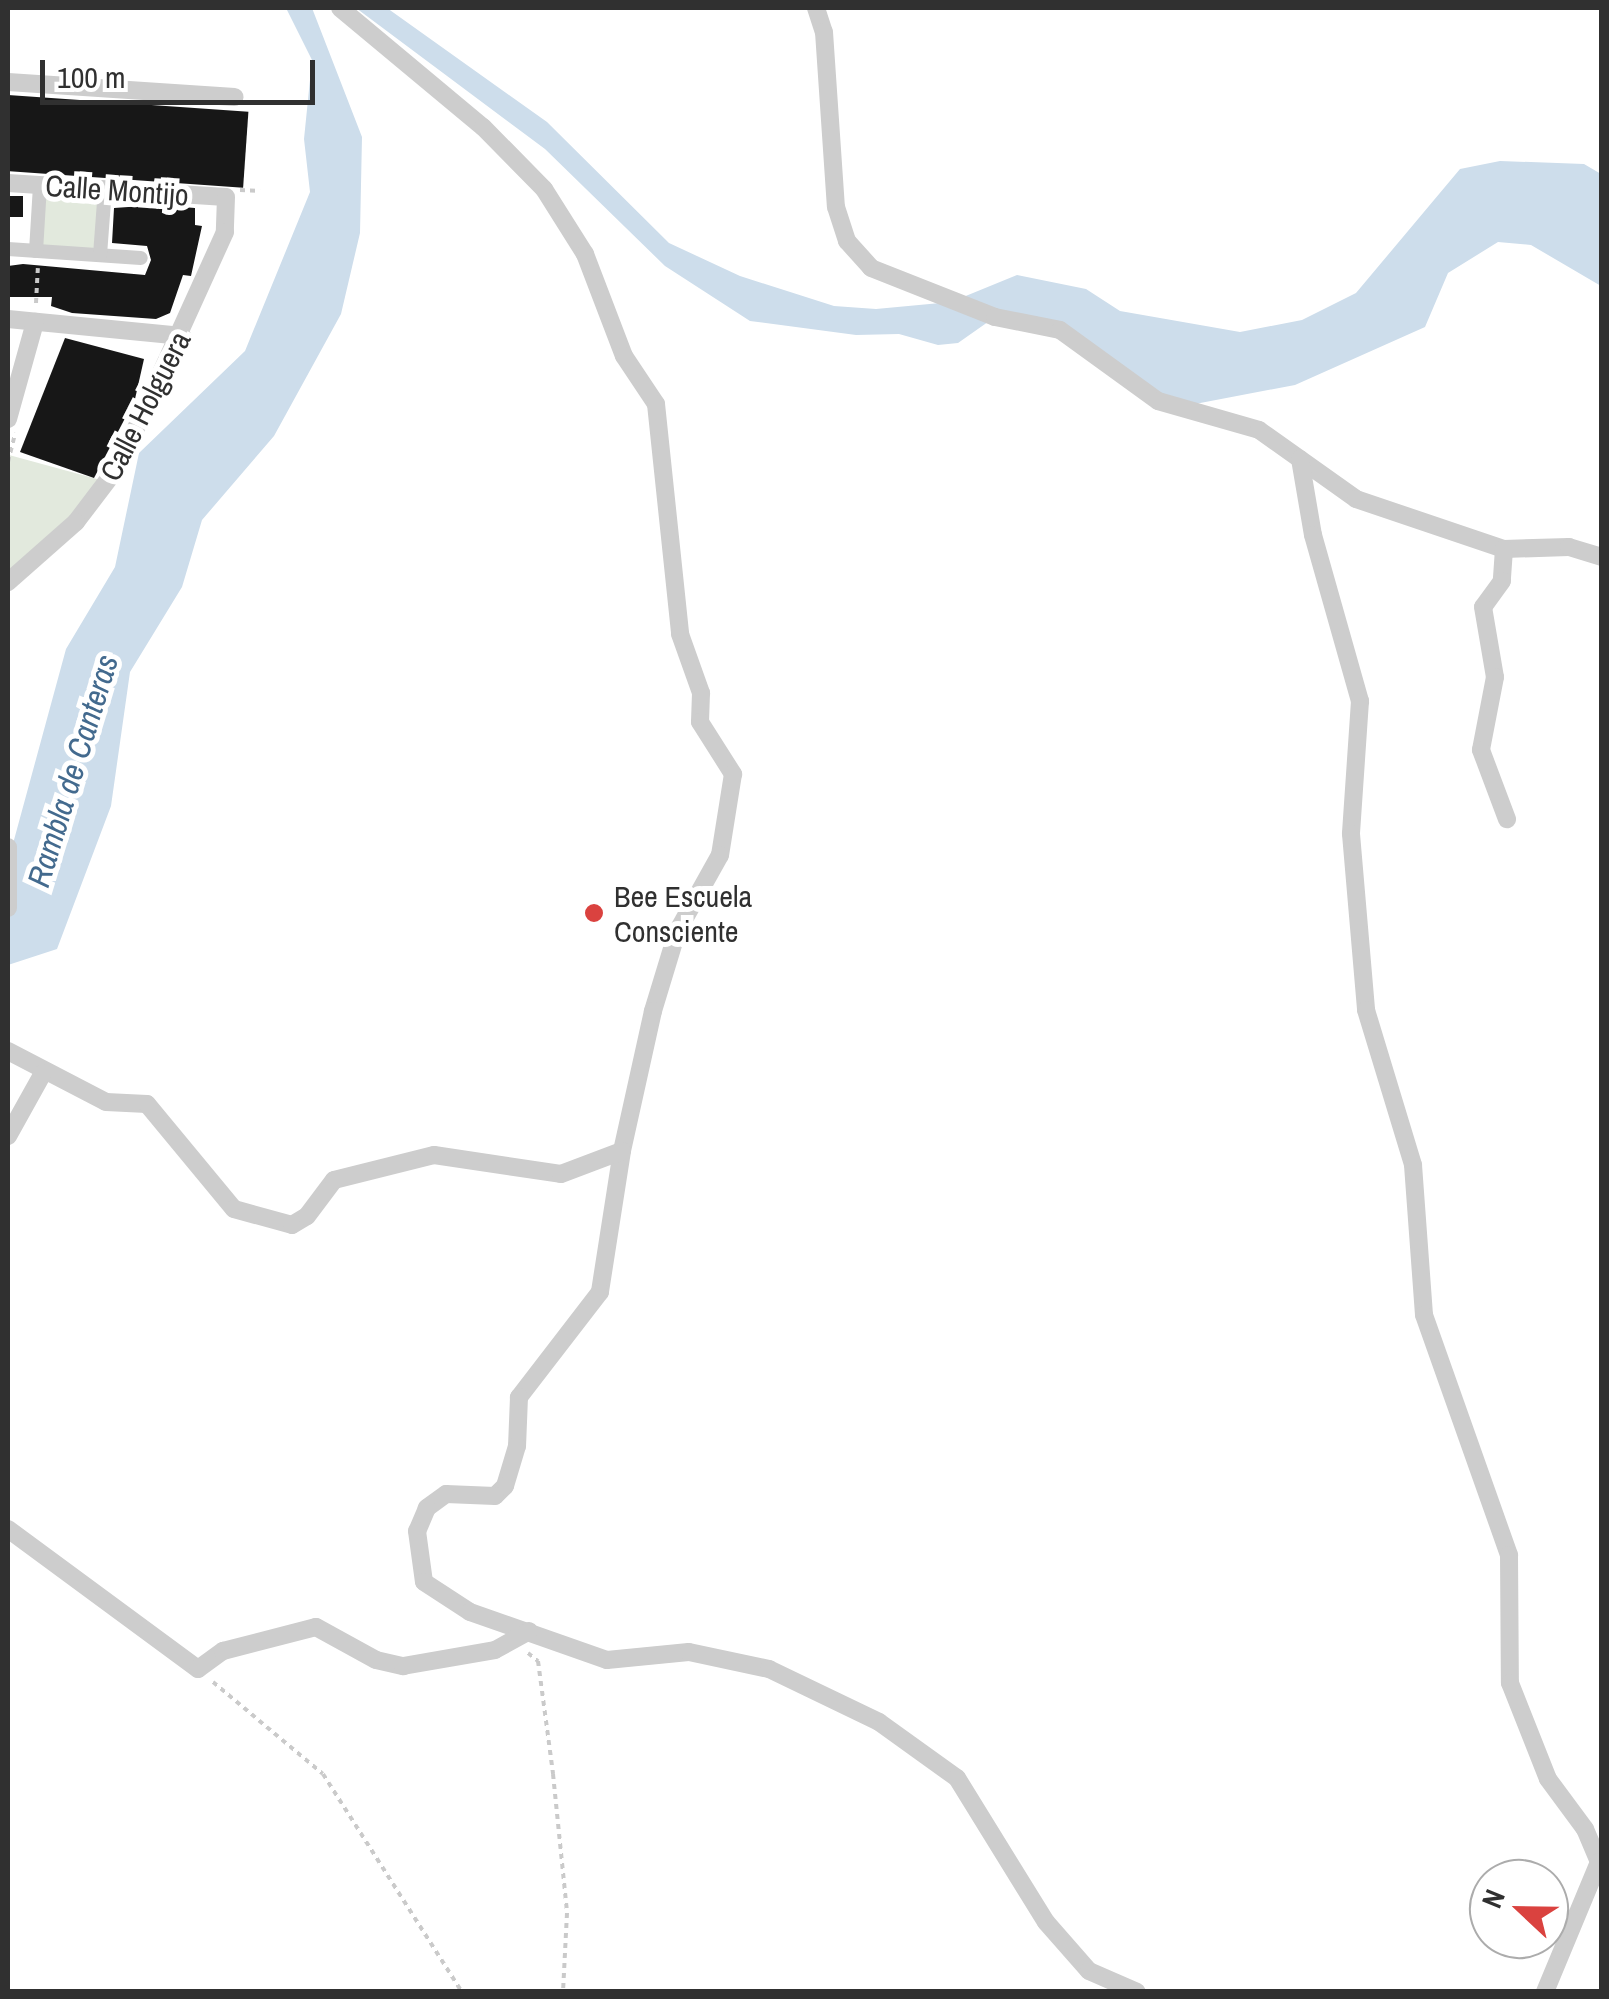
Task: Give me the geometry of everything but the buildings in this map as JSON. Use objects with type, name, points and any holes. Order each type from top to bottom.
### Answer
[{"type":"street","points":[[340,8],[483,127],[544,189],[585,254],[624,356],[656,404],[680,634],[701,693],[700,722],[732,774],[720,855],[678,932],[622,1150],[600,1292],[586,1317],[524,1387],[506,1486],[494,1496],[446,1494],[427,1508],[418,1531],[424,1582],[470,1612],[521,1636],[607,1660],[689,1652],[769,1669],[879,1722],[957,1778],[1046,1922],[1089,1971],[1138,1992]]},
{"type":"street","points":[[816,8],[840,226],[871,268],[995,318],[1060,330],[1158,401],[1259,430],[1356,499],[1504,548],[1569,546],[1602,557]]},
{"type":"street","points":[[8,82],[235,97]]},
{"type":"street","name":"Calle Montijo","points":[[8,183],[226,197]]},
{"type":"street","points":[[38,251],[40,185]]},
{"type":"street","points":[[100,255],[104,189]]},
{"type":"street","name":"Calle Holguera","points":[[8,582],[96,500],[182,336],[226,232],[226,197]]},
{"type":"street","points":[[8,248],[141,258]]},
{"type":"street","points":[[8,420],[35,317]]},
{"type":"street","points":[[8,319],[35,317],[182,336]]},
{"type":"street","points":[[1300,459],[1314,535],[1360,701],[1351,834],[1366,1010],[1413,1165],[1424,1315],[1508,1555],[1510,1683],[1548,1778],[1585,1829],[1598,1862],[1595,1884],[1545,1992]]},
{"type":"street","points":[[1504,548],[1502,581],[1483,608],[1495,677],[1481,750],[1507,820]]},
{"type":"street","points":[[8,847],[8,906]]},
{"type":"street","points":[[8,1051],[43,1073],[106,1102],[147,1104],[234,1209],[292,1225],[307,1216],[334,1180],[434,1155],[561,1174],[622,1150]]},
{"type":"street","points":[[8,1136],[43,1073]]},
{"type":"street","points":[[8,1529],[198,1670],[222,1651],[316,1627],[376,1660],[403,1666],[495,1650],[521,1636]]},
{"type":"path","points":[[35,317],[38,251]]},
{"type":"path","points":[[521,1636],[538,1661],[567,1913],[563,1992]]},
{"type":"path","points":[[198,1670],[323,1774],[462,1992]]},
{"type":"shaded area","points":[[40,185],[105,190],[100,255],[35,251]]},
{"type":"shaded area","points":[[9,455],[108,482],[8,582],[8,462]]},
{"type":"water","name":"Rambla de Canteras","points":[[286,8],[312,8],[362,137],[360,233],[341,314],[274,436],[202,520],[182,587],[130,672],[111,806],[57,949],[8,965],[8,862],[66,649],[115,567],[139,453],[245,351],[310,192],[304,139],[312,60]]},
{"type":"water","points":[[356,8],[387,8],[547,122],[669,243],[740,276],[834,306],[876,309],[951,302],[1017,275],[1086,289],[1120,311],[1240,332],[1302,320],[1356,293],[1460,169],[1500,161],[1584,164],[1601,174],[1601,286],[1531,245],[1498,242],[1448,273],[1425,327],[1295,385],[1195,404],[1162,394],[1061,322],[995,317],[958,343],[938,345],[899,334],[856,335],[750,321],[665,266],[545,149]]},
{"type":"place","name":"Bee Escuela Consciente","points":[[594,913]]}]
